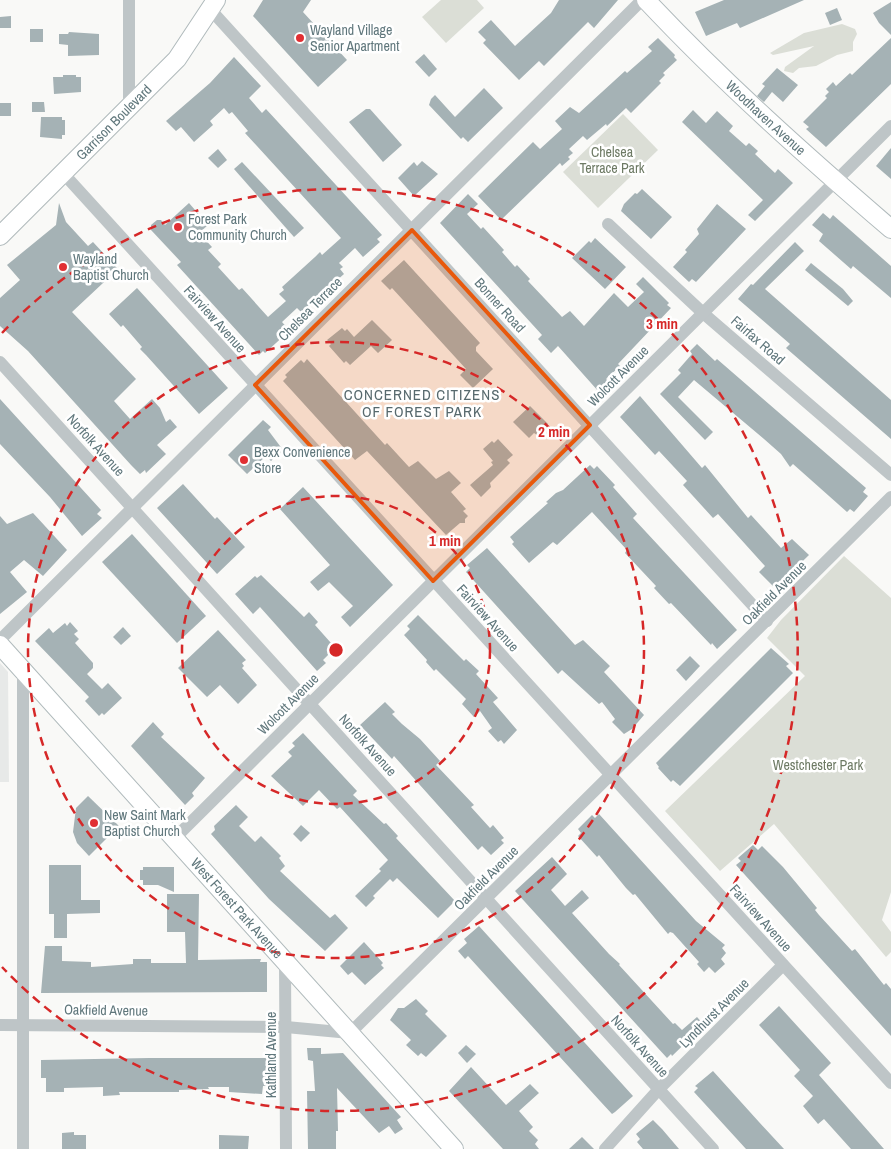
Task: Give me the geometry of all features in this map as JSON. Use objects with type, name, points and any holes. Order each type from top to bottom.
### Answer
[{"type":"main road","name":"Woodhaven Avenue","points":[[646,0],[710,68],[891,229]]},
{"type":"main road","name":"Garrison Boulevard","points":[[0,236],[177,59],[213,5]]},
{"type":"main road","name":"West Forest Park Avenue","points":[[0,644],[454,1149]]},
{"type":"street","points":[[129,0],[129,107]]},
{"type":"street","name":"Chelsea Terrace","points":[[0,640],[642,0]]},
{"type":"street","name":"Bonner Road","points":[[213,5],[312,120],[767,620]]},
{"type":"street","name":"Wolcott Avenue","points":[[174,838],[891,126]]},
{"type":"street","name":"Fairview Avenue","points":[[62,173],[891,1083]]},
{"type":"street","name":"Fairfax Road","points":[[608,224],[704,313],[891,475]]},
{"type":"street","name":"Norfolk Avenue","points":[[0,362],[714,1149]]},
{"type":"street","name":"Oakfield Avenue","points":[[0,1025],[286,1027],[350,1033],[891,497]]},
{"type":"street","points":[[23,670],[23,1149]]},
{"type":"street","name":"Kathland Avenue","points":[[285,962],[286,1149]]},
{"type":"street","name":"Lyndhurst Avenue","points":[[605,1149],[659,1089],[783,965]]},
{"type":"highlighted area","points":[[412,230],[590,425],[433,581],[255,385]]},
{"type":"shaded area","points":[[0,663],[8,672],[9,782],[0,782]]},
{"type":"green space","points":[[441,0],[477,0],[484,8],[446,43],[422,17]]},
{"type":"green space","points":[[842,24],[855,29],[857,34],[853,42],[853,51],[837,55],[816,66],[799,68],[793,73],[784,71],[785,67],[814,46],[773,55],[770,53],[804,33]]},
{"type":"green space","name":"Chelsea Terrace Park","points":[[623,114],[658,150],[598,208],[563,172]]},
{"type":"green space","name":"Westchester Park","points":[[844,556],[891,598],[891,892],[882,920],[891,932],[891,952],[886,957],[774,824],[720,871],[665,811],[805,676],[767,638],[781,620]]},
{"type":"building","name":"Wayland Village Senior Apartment","points":[[263,0],[311,0],[303,12],[347,60],[318,87],[253,16]]},
{"type":"building","points":[[559,0],[618,0],[594,28],[588,22],[544,66],[539,61],[519,80],[483,43],[486,40],[478,32],[491,20],[515,46],[551,13]]},
{"type":"building","points":[[724,0],[804,0],[740,28],[737,23],[706,36],[695,12]]},
{"type":"building","points":[[891,2],[891,35],[879,23],[873,13]]},
{"type":"building","points":[[837,8],[842,20],[830,25],[825,13]]},
{"type":"building","points":[[11,16],[11,28],[0,28],[0,17]]},
{"type":"building","points":[[30,29],[43,29],[43,42],[30,42]]},
{"type":"building","points":[[69,32],[99,34],[99,55],[68,56],[68,45],[59,44],[59,34],[68,34]]},
{"type":"building","points":[[658,38],[675,55],[674,57],[677,60],[663,73],[665,75],[659,81],[661,83],[631,113],[626,108],[607,126],[606,124],[587,140],[583,136],[569,149],[573,153],[568,157],[570,159],[562,166],[560,163],[501,220],[478,196],[533,142],[540,149],[562,129],[555,121],[570,107],[579,113],[625,71],[627,73],[652,51],[648,47]]},
{"type":"building","points":[[891,38],[891,84],[826,147],[806,129],[809,127],[803,122],[827,98],[825,96],[829,92],[826,89],[833,82],[836,86],[850,73],[852,75]]},
{"type":"building","points":[[424,54],[437,69],[429,77],[415,62]]},
{"type":"building","points":[[234,57],[261,86],[249,98],[262,113],[266,109],[382,235],[377,239],[380,242],[363,257],[355,248],[339,263],[343,267],[340,269],[344,274],[301,312],[297,308],[282,322],[289,330],[287,333],[265,353],[263,351],[259,355],[177,265],[181,262],[151,230],[151,225],[157,220],[161,220],[165,225],[189,203],[208,225],[199,233],[212,247],[208,250],[221,264],[218,267],[239,290],[242,288],[268,317],[286,301],[279,294],[284,290],[282,287],[320,252],[322,255],[341,238],[245,133],[248,131],[232,112],[229,114],[224,108],[210,121],[213,125],[194,142],[181,127],[176,131],[166,121],[210,83]]},
{"type":"building","points":[[777,68],[798,85],[783,102],[772,92],[764,102],[757,96],[765,86],[762,84]]},
{"type":"building","points":[[63,75],[81,77],[81,92],[54,94],[53,77],[63,77]]},
{"type":"building","points":[[484,88],[503,108],[468,142],[463,137],[461,139],[429,105],[435,95],[455,117]]},
{"type":"building","points":[[32,102],[44,102],[45,112],[32,112]]},
{"type":"building","points":[[0,103],[11,103],[11,116],[0,116]]},
{"type":"building","points":[[366,109],[370,109],[402,145],[383,162],[349,122]]},
{"type":"building","points":[[693,110],[706,123],[717,111],[733,126],[729,131],[746,146],[749,143],[758,151],[755,154],[775,173],[778,169],[793,183],[755,221],[748,215],[763,200],[682,122]]},
{"type":"building","points":[[41,117],[62,117],[62,120],[65,120],[65,135],[62,135],[62,139],[40,137]]},
{"type":"building","points":[[891,148],[891,179],[876,166]]},
{"type":"building","points":[[218,149],[227,160],[218,168],[208,158]]},
{"type":"building","points":[[422,161],[438,174],[414,196],[398,178],[414,162],[417,166]]},
{"type":"building","points":[[242,162],[304,228],[294,237],[234,169]]},
{"type":"building","points":[[642,189],[672,217],[651,239],[621,211],[624,204]]},
{"type":"building","points":[[468,194],[478,204],[467,214],[481,229],[483,227],[504,250],[502,252],[515,267],[517,265],[530,279],[528,281],[562,317],[570,311],[584,326],[614,293],[628,307],[644,292],[636,284],[643,277],[669,303],[667,305],[671,308],[618,364],[620,366],[606,379],[609,382],[599,392],[558,346],[551,353],[538,339],[542,335],[440,223]]},
{"type":"building","points":[[59,203],[66,222],[88,246],[93,242],[118,269],[72,312],[136,379],[114,401],[130,419],[152,399],[160,408],[166,422],[170,419],[177,427],[157,445],[166,454],[146,473],[145,470],[140,474],[131,465],[28,351],[0,326],[0,298],[20,280],[7,265],[56,225]]},
{"type":"building","points":[[717,204],[746,229],[696,282],[692,279],[689,282],[673,267],[687,252],[685,250],[699,234],[697,229]]},
{"type":"building","points":[[823,213],[830,219],[833,215],[891,266],[891,298],[853,266],[851,269],[819,241],[823,234],[812,225]]},
{"type":"building","points":[[595,238],[626,267],[605,289],[572,258],[589,241],[591,243]]},
{"type":"building","points":[[795,242],[804,251],[765,289],[891,400],[891,439],[786,348],[790,344],[738,299]]},
{"type":"building","points":[[404,260],[480,343],[476,347],[476,351],[493,369],[473,388],[460,375],[466,369],[392,288],[390,290],[381,281]]},
{"type":"building","points":[[811,263],[843,289],[853,301],[848,306],[805,270]]},
{"type":"building","points":[[137,288],[228,388],[199,414],[140,349],[142,347],[123,325],[121,327],[109,314]]},
{"type":"building","points":[[372,320],[392,340],[378,353],[371,346],[350,365],[346,361],[344,363],[329,346],[331,344],[327,340],[342,328],[345,331],[347,329],[354,337]]},
{"type":"building","points":[[697,344],[715,361],[717,359],[866,488],[863,492],[868,496],[854,512],[850,509],[847,512],[793,464],[790,467],[781,454],[694,380],[678,397],[713,432],[705,440],[660,394],[681,373],[678,370],[692,354],[690,351]]},
{"type":"building","points":[[307,359],[385,445],[387,443],[409,467],[418,461],[436,479],[449,471],[461,483],[451,492],[466,509],[463,511],[468,516],[465,519],[465,523],[460,523],[446,535],[367,451],[355,460],[283,381],[287,377],[285,375],[301,360],[304,363]]},
{"type":"building","points":[[640,396],[702,468],[705,465],[748,518],[751,515],[781,548],[792,539],[809,555],[775,588],[759,572],[765,566],[718,514],[713,518],[683,485],[687,481],[659,451],[655,455],[620,417]]},
{"type":"building","points":[[0,399],[101,510],[97,514],[102,518],[82,536],[50,497],[0,444]]},
{"type":"building","points":[[530,406],[548,424],[537,435],[534,433],[529,438],[513,422]]},
{"type":"building","points":[[263,420],[271,427],[268,430],[283,450],[271,461],[266,456],[247,474],[228,455]]},
{"type":"building","points":[[498,439],[513,455],[507,460],[510,463],[490,483],[491,487],[481,497],[470,485],[493,465],[491,462],[493,461],[483,449],[492,441],[494,443]]},
{"type":"building","points":[[590,465],[594,469],[597,466],[615,485],[613,487],[637,514],[633,518],[737,630],[717,649],[654,588],[656,586],[625,553],[627,550],[592,512],[557,545],[553,542],[529,563],[512,544],[514,542],[510,537],[548,503],[546,502],[556,493],[563,490]]},
{"type":"building","points":[[183,484],[215,519],[217,517],[245,547],[217,574],[157,508]]},
{"type":"building","points":[[303,487],[393,585],[350,627],[341,617],[353,606],[329,582],[318,591],[310,582],[330,565],[280,509]]},
{"type":"building","points":[[33,513],[67,550],[43,576],[24,560],[10,572],[27,592],[0,614],[0,516],[7,524]]},
{"type":"building","points":[[132,534],[206,616],[177,643],[102,562]]},
{"type":"building","points":[[487,548],[575,645],[583,640],[610,666],[604,672],[644,715],[632,729],[624,734],[612,722],[615,719],[602,702],[599,704],[562,670],[558,674],[466,572],[470,568],[467,565]]},
{"type":"building","points":[[261,575],[304,617],[309,612],[318,622],[315,625],[331,643],[329,645],[333,650],[323,660],[326,663],[317,671],[260,607],[253,614],[235,594],[255,576],[257,578]]},
{"type":"building","points":[[418,615],[464,661],[466,659],[479,671],[476,674],[498,698],[493,702],[517,730],[504,744],[501,740],[498,742],[488,731],[492,728],[480,711],[474,717],[462,704],[466,699],[436,669],[434,671],[426,662],[427,660],[404,635],[410,629],[407,626]]},
{"type":"building","points":[[70,622],[78,631],[74,634],[79,639],[75,643],[93,663],[93,668],[87,674],[102,689],[108,683],[122,698],[104,715],[102,713],[99,716],[85,701],[89,697],[35,641],[49,628],[53,633],[65,623],[67,626]]},
{"type":"building","points":[[123,627],[131,636],[121,645],[113,637]]},
{"type":"building","points":[[218,630],[246,660],[242,663],[244,666],[242,668],[257,685],[238,704],[220,685],[207,697],[178,668]]},
{"type":"building","points":[[771,648],[789,664],[786,666],[793,673],[680,786],[673,780],[671,782],[658,768],[656,763]]},
{"type":"building","points":[[690,656],[700,666],[686,681],[676,670]]},
{"type":"building","points":[[385,702],[395,712],[392,714],[420,739],[440,761],[436,765],[474,805],[471,807],[490,828],[493,825],[504,838],[501,840],[504,843],[491,855],[482,846],[478,850],[394,756],[392,759],[360,725]]},
{"type":"building","points":[[153,722],[164,734],[161,737],[205,778],[192,793],[194,796],[185,805],[131,746]]},
{"type":"building","points":[[303,733],[357,791],[353,795],[384,824],[386,823],[398,836],[396,838],[455,901],[438,918],[397,878],[393,882],[390,879],[373,896],[375,898],[366,907],[355,896],[381,871],[379,869],[388,860],[340,807],[337,809],[319,790],[303,806],[271,776],[292,756],[288,752],[295,746],[292,743]]},
{"type":"building","name":"New Saint Mark Baptist Church","points":[[88,796],[119,826],[89,856],[77,843],[73,832],[76,808]]},
{"type":"building","points":[[236,805],[248,817],[239,826],[255,842],[261,836],[281,856],[279,858],[285,866],[280,871],[330,918],[335,914],[348,928],[325,951],[269,899],[211,834],[215,830],[214,826]]},
{"type":"building","points":[[599,814],[696,921],[725,945],[722,948],[726,953],[721,959],[725,964],[715,973],[709,967],[704,972],[697,964],[699,962],[673,933],[670,932],[668,934],[635,894],[633,895],[626,888],[599,855],[597,857],[578,836],[581,833],[578,829],[592,815],[595,818]]},
{"type":"building","points":[[301,825],[310,833],[301,842],[293,834]]},
{"type":"building","points":[[753,845],[758,850],[762,846],[783,867],[817,908],[815,910],[819,915],[852,951],[855,949],[884,985],[886,983],[891,989],[891,1036],[736,865],[741,861],[738,858]]},
{"type":"building","points":[[552,857],[567,874],[551,890],[565,906],[582,890],[589,898],[572,913],[609,954],[673,1024],[675,1023],[682,1030],[697,1017],[704,1025],[672,1056],[671,1054],[667,1058],[515,891]]},
{"type":"building","points":[[49,865],[81,865],[81,900],[100,900],[100,913],[67,914],[67,938],[54,938],[54,914],[49,914]]},
{"type":"building","points":[[143,867],[174,867],[174,892],[158,885],[143,885],[143,880],[140,880],[140,870],[143,870]]},
{"type":"building","points":[[167,894],[199,894],[198,960],[261,959],[260,962],[267,962],[267,992],[41,993],[45,946],[62,946],[62,961],[91,962],[91,967],[133,964],[133,959],[151,959],[151,963],[186,963],[185,932],[167,932]]},
{"type":"building","points":[[479,926],[633,1096],[615,1112],[612,1114],[468,956],[465,959],[458,951],[467,943],[464,939]]},
{"type":"building","points":[[364,942],[383,963],[381,965],[384,968],[365,985],[352,972],[348,975],[340,966]]},
{"type":"building","points":[[416,999],[428,1011],[425,1014],[447,1036],[426,1057],[421,1053],[418,1056],[406,1045],[411,1040],[390,1020],[398,1008],[404,1008]]},
{"type":"building","points":[[779,1006],[831,1063],[819,1075],[884,1149],[851,1149],[824,1119],[818,1124],[803,1106],[813,1096],[794,1076],[800,1070],[759,1025]]},
{"type":"building","points":[[466,1045],[476,1054],[467,1063],[458,1053]]},
{"type":"building","points":[[307,1048],[321,1048],[321,1054],[343,1053],[401,1117],[397,1120],[403,1129],[395,1134],[389,1126],[379,1133],[337,1088],[338,1131],[336,1131],[336,1149],[308,1149],[307,1091],[315,1091],[313,1061],[308,1060]]},
{"type":"building","points":[[271,1058],[271,1077],[266,1077],[266,1086],[263,1086],[262,1094],[229,1092],[229,1087],[208,1087],[209,1089],[179,1090],[179,1092],[119,1092],[120,1095],[103,1096],[103,1087],[64,1088],[64,1092],[46,1092],[46,1078],[41,1078],[41,1060]]},
{"type":"building","points":[[471,1067],[506,1105],[530,1084],[539,1093],[519,1111],[533,1127],[529,1131],[538,1140],[535,1144],[539,1149],[503,1149],[449,1091]]},
{"type":"building","points":[[713,1071],[784,1149],[746,1149],[694,1092],[698,1088],[695,1086]]},
{"type":"building","points":[[653,1120],[679,1149],[643,1149],[637,1142],[640,1139],[636,1134]]},
{"type":"building","points":[[74,1132],[74,1135],[86,1135],[86,1149],[62,1149],[62,1133]]},
{"type":"building","points":[[219,1135],[249,1136],[248,1149],[219,1149]]},
{"type":"building","points":[[582,1137],[594,1149],[569,1149]]},
{"type":"place","name":"Wayland Village Senior Apartment","points":[[300,38]]},
{"type":"place","name":"Forest Park Community Church","points":[[178,227]]},
{"type":"place","name":"Wayland Baptist Church","points":[[63,267]]},
{"type":"place","name":"Bexx Convenience Store","points":[[244,460]]},
{"type":"place","name":"New Saint Mark Baptist Church","points":[[94,823]]},
{"type":"district","name":"CONCERNED CITIZENS OF FOREST PARK","points":[[422,402]]}]
